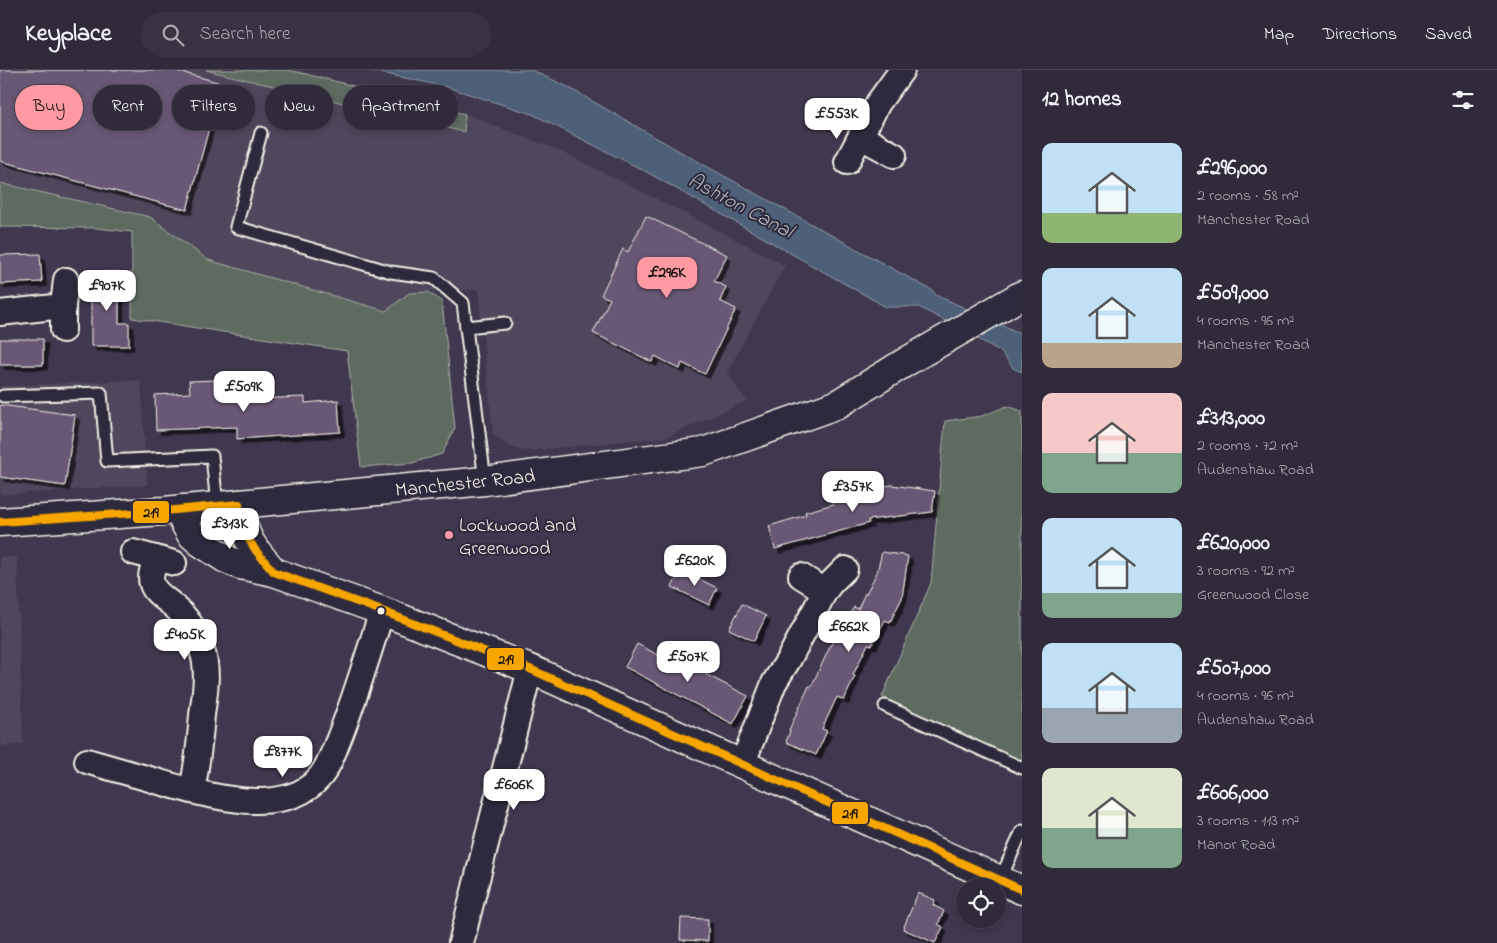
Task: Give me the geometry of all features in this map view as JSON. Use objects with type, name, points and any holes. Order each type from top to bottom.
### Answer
[{"type":"main road","name":"Manchester Road","points":[[0,522],[181,510],[485,482],[703,452],[836,405],[909,360],[1022,295]]},
{"type":"main road","points":[[228,505],[242,524],[246,535],[256,551],[274,572]]},
{"type":"main road","points":[[181,510],[184,522],[191,534],[226,559],[240,565],[274,572],[382,611],[530,669],[1011,885]]},
{"type":"street","points":[[847,162],[878,103],[902,70]]},
{"type":"street","points":[[860,137],[894,155]]},
{"type":"street","points":[[0,313],[63,318],[66,280]]},
{"type":"street","points":[[154,558],[152,586],[177,608],[188,621],[202,649],[205,664],[206,678],[199,750],[192,791]]},
{"type":"street","points":[[742,765],[774,683],[798,643],[825,591],[845,569]]},
{"type":"street","points":[[801,576],[825,591]]},
{"type":"street","points":[[87,761],[192,791],[236,800],[258,801],[279,799],[298,794],[320,778],[331,759],[344,726],[382,611]]},
{"type":"street","points":[[461,943],[530,669]]},
{"type":"lane","points":[[261,133],[236,228],[391,272],[434,278],[463,303],[485,482]]},
{"type":"lane","points":[[466,327],[505,323]]},
{"type":"lane","points":[[3,396],[101,393],[106,461],[212,456],[228,505]]},
{"type":"lane","points":[[885,706],[1022,768]]},
{"type":"lane","points":[[1011,885],[1022,830]]},
{"type":"shaded area","points":[[0,70],[206,70],[268,85],[265,85],[265,130],[333,130],[333,101],[343,103],[343,130],[455,130],[463,132],[465,114],[558,150],[785,265],[727,373],[747,401],[667,437],[526,451],[510,447],[493,434],[478,290],[409,293],[387,311],[208,260],[150,217],[0,182]]},
{"type":"shaded area","points":[[141,380],[147,485],[0,495],[0,386]]},
{"type":"shaded area","points":[[0,557],[17,557],[23,744],[0,746]]},
{"type":"green space","points":[[206,70],[287,70],[350,85],[343,85],[343,103],[333,101],[333,85],[268,85]]},
{"type":"green space","points":[[458,112],[465,114],[464,132],[456,130],[458,130]]},
{"type":"green space","points":[[0,183],[150,217],[208,260],[386,311],[409,293],[428,292],[442,301],[455,428],[442,454],[412,463],[361,467],[347,351],[132,318],[132,232],[96,228],[0,227]]},
{"type":"green space","points":[[1007,406],[1022,411],[1022,763],[882,697],[931,583],[945,421],[982,416]]},
{"type":"water","name":"Ashton Canal","points":[[368,70],[531,70],[566,86],[688,156],[933,291],[936,295],[1022,334],[1022,372],[1013,368],[1000,351],[919,307],[886,307],[643,170],[532,114],[458,90],[458,85],[438,85]]},
{"type":"building","points":[[0,70],[173,70],[221,83],[220,85],[172,85],[172,130],[208,130],[187,210],[0,161]]},
{"type":"building","points":[[646,216],[727,255],[714,281],[726,287],[720,301],[736,309],[705,374],[682,363],[680,369],[655,356],[652,362],[593,333],[610,299],[601,295],[623,249],[628,252]]},
{"type":"building","points":[[40,254],[42,282],[0,284],[0,255]]},
{"type":"building","points":[[91,272],[119,272],[119,323],[129,323],[129,346],[91,346]]},
{"type":"building","points":[[0,339],[43,339],[43,365],[0,365]]},
{"type":"building","points":[[216,380],[216,387],[228,387],[228,400],[305,397],[305,403],[338,400],[340,432],[237,439],[237,427],[156,430],[155,395],[190,393],[189,381]]},
{"type":"building","points":[[0,405],[75,415],[65,486],[0,477]]},
{"type":"building","points":[[892,485],[935,491],[932,512],[868,520],[869,523],[775,549],[769,526],[806,515],[805,512],[834,504],[833,501],[868,492],[868,488]]},
{"type":"building","points":[[882,552],[908,556],[902,598],[890,622],[885,620],[872,645],[868,644],[853,675],[855,676],[844,700],[837,697],[822,729],[827,731],[816,755],[786,742],[789,730],[837,632],[839,633],[854,607],[858,609],[866,594],[877,572]]},
{"type":"building","points":[[681,570],[717,588],[709,605],[672,587]]},
{"type":"building","points":[[742,604],[766,616],[754,641],[729,629]]},
{"type":"building","points":[[637,644],[668,660],[670,656],[748,696],[733,724],[625,667]]},
{"type":"building","points":[[918,893],[935,900],[933,905],[944,911],[938,924],[943,927],[935,943],[903,929]]},
{"type":"building","points":[[681,918],[708,919],[708,941],[680,940]]},
{"type":"transit line","name":"219","points":[[0,522],[239,504],[246,535],[256,551],[274,572],[382,611],[530,669],[1022,890]]},
{"type":"place","name":"Lockwood and Greenwood","points":[[449,535]]}]
